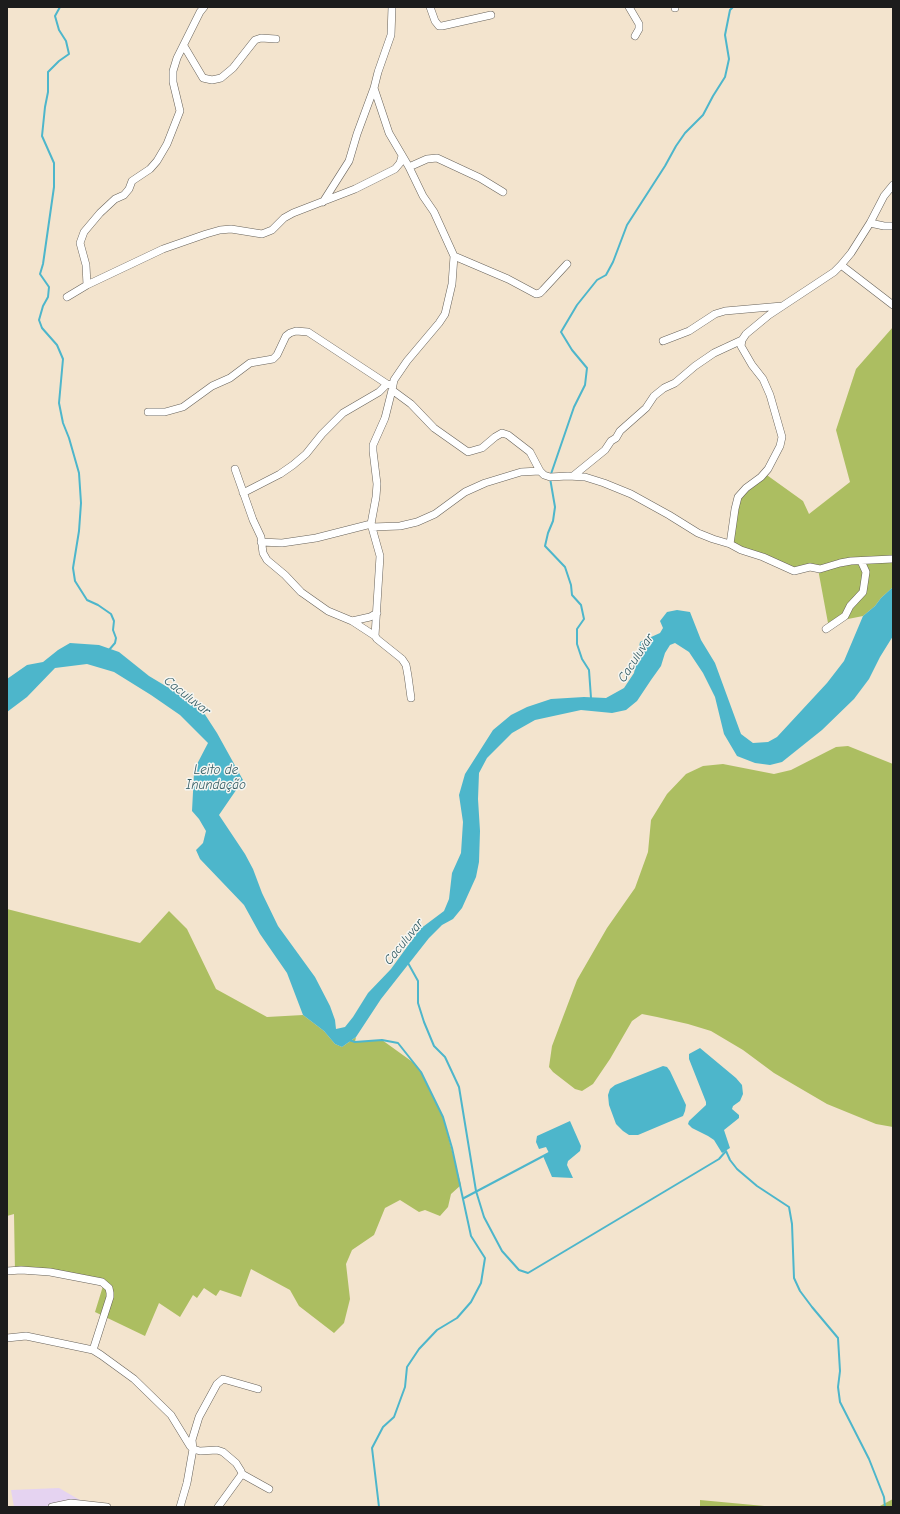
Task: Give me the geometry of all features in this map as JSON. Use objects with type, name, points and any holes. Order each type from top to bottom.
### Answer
[{"type":"street","points":[[87,285],[86,265],[80,243],[84,232],[100,213],[115,199],[124,195],[129,189],[132,181],[150,169],[157,161],[167,144],[180,111],[173,82],[173,71],[177,58],[204,7]]},
{"type":"street","points":[[323,202],[349,161],[391,35],[392,7]]},
{"type":"street","points":[[430,7],[435,21],[439,26],[491,15]]},
{"type":"street","points":[[629,7],[639,24],[639,29],[635,36]]},
{"type":"street","points":[[184,46],[204,78],[212,80],[221,78],[233,68],[255,40],[261,38],[276,39]]},
{"type":"street","points":[[374,88],[389,133],[409,167],[423,196],[434,212],[454,256],[452,284],[445,314],[439,324],[407,361],[390,386],[385,418],[373,446],[377,484],[372,526],[380,556],[375,636]]},
{"type":"street","points":[[67,297],[87,285],[163,249],[206,234],[231,229],[262,234],[272,230],[284,218],[293,213],[355,189],[395,168],[400,164],[402,156]]},
{"type":"street","points":[[409,167],[427,159],[437,158],[480,178],[503,192]]},
{"type":"street","points":[[730,544],[738,497],[768,469],[780,446],[782,437],[770,394],[763,379],[752,365],[741,346],[742,340],[746,334],[782,306],[834,272],[841,265],[851,254],[884,196],[893,185]]},
{"type":"street","points":[[870,223],[893,226]]},
{"type":"street","points":[[454,256],[536,294],[540,293],[567,264]]},
{"type":"street","points":[[841,265],[893,305]]},
{"type":"street","points":[[663,341],[689,331],[715,314],[725,311],[782,306]]},
{"type":"street","points":[[148,412],[165,412],[183,407],[212,386],[230,378],[250,363],[273,359],[277,355],[286,336],[290,333],[296,331],[308,332],[390,386],[411,404],[434,428],[468,452],[482,448],[502,433],[508,435],[530,452],[540,471],[544,475],[550,477],[573,476],[592,479],[631,494],[698,533],[763,557],[794,571],[810,568],[820,569],[840,563],[861,560],[892,559]]},
{"type":"street","points":[[573,476],[605,450],[620,431],[646,408],[654,396],[714,353],[742,340]]},
{"type":"street","points":[[243,493],[280,474],[293,465],[306,454],[322,434],[343,413],[390,386]]},
{"type":"street","points":[[234,469],[261,537],[263,553],[267,560],[302,592],[328,611],[352,621],[375,636],[402,659],[406,665],[411,698]]},
{"type":"street","points":[[261,542],[282,543],[316,538],[372,526],[400,526],[417,522],[435,514],[465,492],[485,483],[520,472],[540,471]]},
{"type":"street","points":[[826,629],[845,616],[850,606],[863,592],[866,572],[861,560]]},
{"type":"street","points":[[352,621],[370,617],[377,613]]},
{"type":"street","points":[[7,1271],[21,1270],[50,1272],[102,1282],[109,1288],[110,1297],[93,1350]]},
{"type":"street","points":[[7,1338],[26,1336],[93,1350],[117,1365],[171,1415],[193,1449],[200,1451],[217,1450],[223,1452],[236,1463],[242,1474],[269,1489]]},
{"type":"street","points":[[180,1507],[187,1483],[193,1449],[192,1440],[199,1417],[217,1384],[223,1379],[258,1389]]},
{"type":"street","points":[[218,1507],[242,1474]]},
{"type":"street","points":[[52,1507],[71,1503],[107,1507]]},
{"type":"shaded area","points":[[59,1488],[92,1507],[14,1507],[11,1490]]},
{"type":"green space","points":[[893,327],[893,587],[863,616],[828,623],[818,569],[798,571],[730,544],[738,497],[764,473],[803,501],[809,514],[850,482],[836,430],[856,369]]},
{"type":"green space","points":[[848,746],[893,764],[893,1127],[876,1124],[827,1104],[774,1073],[743,1050],[711,1031],[688,1024],[642,1014],[632,1021],[610,1059],[593,1084],[582,1091],[575,1089],[553,1072],[549,1067],[552,1046],[577,980],[607,928],[635,888],[648,852],[651,820],[667,794],[686,774],[703,766],[723,764],[774,774],[791,770],[836,747]]},
{"type":"green space","points":[[7,909],[140,943],[169,911],[187,929],[216,989],[267,1017],[303,1015],[324,1031],[335,1044],[342,1047],[356,1037],[355,1042],[382,1040],[414,1063],[421,1072],[443,1117],[461,1185],[451,1194],[448,1207],[440,1216],[425,1210],[419,1212],[400,1200],[385,1208],[374,1235],[352,1250],[346,1264],[350,1299],[344,1323],[334,1333],[299,1306],[290,1290],[251,1269],[241,1297],[220,1290],[216,1296],[204,1288],[197,1298],[193,1295],[180,1317],[159,1303],[145,1336],[95,1312],[103,1286],[61,1276],[15,1272],[14,1214],[7,1216]]},
{"type":"green space","points":[[893,1499],[893,1507],[878,1507]]},
{"type":"green space","points":[[700,1500],[775,1507],[700,1507]]},
{"type":"water","name":"Leito de Inundação","points":[[893,587],[893,636],[869,679],[854,699],[822,730],[782,762],[770,765],[755,763],[737,756],[724,734],[715,697],[703,673],[689,652],[675,643],[670,645],[665,653],[661,666],[637,701],[626,710],[612,713],[581,710],[535,720],[512,733],[487,758],[479,773],[479,862],[476,877],[462,908],[453,919],[442,925],[429,938],[381,999],[356,1037],[342,1047],[335,1044],[324,1031],[303,1015],[287,973],[260,934],[244,905],[200,859],[196,850],[203,843],[206,831],[192,811],[194,773],[195,768],[208,743],[180,715],[114,672],[87,664],[55,668],[27,697],[7,712],[7,679],[27,665],[43,662],[70,643],[99,645],[119,652],[149,676],[179,694],[204,713],[243,780],[219,815],[245,854],[253,869],[262,893],[278,926],[315,977],[330,1006],[335,1020],[336,1029],[345,1027],[368,993],[391,969],[420,929],[444,911],[449,899],[452,873],[461,853],[463,822],[459,795],[465,774],[493,730],[511,715],[527,707],[551,699],[584,697],[606,698],[624,688],[634,673],[640,642],[660,633],[663,628],[660,621],[667,612],[677,610],[690,612],[701,640],[715,663],[741,734],[753,743],[768,742],[777,737],[827,683],[844,661],[863,616]]},
{"type":"water","points":[[700,1048],[736,1078],[742,1085],[743,1094],[740,1101],[733,1106],[732,1109],[739,1115],[739,1118],[724,1130],[730,1148],[722,1153],[714,1140],[692,1128],[688,1124],[689,1121],[706,1105],[689,1059],[689,1054]]},
{"type":"water","points":[[663,1066],[667,1067],[670,1071],[686,1105],[683,1116],[638,1135],[629,1135],[616,1124],[609,1105],[608,1095],[610,1089],[615,1085]]},
{"type":"water","points":[[570,1121],[581,1146],[580,1151],[568,1161],[567,1165],[573,1178],[552,1177],[543,1156],[549,1153],[546,1147],[539,1149],[536,1142],[537,1136]]},
{"type":"waterway","points":[[60,7],[55,16],[59,30],[66,41],[69,54],[48,72],[48,92],[42,136],[54,163],[54,187],[43,264],[40,274],[49,287],[48,297],[43,306],[39,320],[42,328],[57,345],[63,359],[59,403],[63,423],[79,473],[81,503],[79,531],[73,568],[75,581],[87,600],[98,605],[111,614],[114,621],[113,630],[116,638],[115,643],[109,650]]},
{"type":"waterway","points":[[551,474],[574,407],[585,385],[587,368],[572,350],[561,332],[577,305],[597,280],[606,275],[613,262],[627,225],[676,146],[685,133],[703,115],[725,77],[729,59],[725,35],[730,10],[733,7]]},
{"type":"waterway","points":[[550,478],[555,507],[553,521],[545,546],[565,567],[571,585],[572,595],[581,605],[584,619],[577,629],[577,644],[582,659],[589,670],[591,698]]},
{"type":"waterway","points":[[408,963],[418,981],[418,1003],[424,1022],[434,1046],[445,1057],[459,1087],[476,1191],[484,1217],[502,1251],[519,1270],[528,1273],[719,1159],[726,1151],[730,1160],[737,1169],[757,1186],[789,1207],[792,1224],[794,1278],[800,1291],[838,1338],[840,1371],[838,1387],[840,1402],[869,1459],[884,1497],[885,1507]]},
{"type":"waterway","points":[[349,1040],[355,1042],[382,1040],[398,1043],[421,1072],[443,1117],[452,1148],[471,1236],[485,1258],[481,1283],[471,1302],[457,1318],[437,1330],[419,1349],[407,1367],[405,1387],[394,1417],[383,1427],[372,1448],[379,1507]]},
{"type":"waterway","points":[[464,1198],[549,1153]]},
{"type":"water label","name":"Caculuvar","points":[[636,658]]},
{"type":"water label","name":"Caculuvar","points":[[187,696]]},
{"type":"water label","name":"Caculuvar","points":[[404,942]]}]
